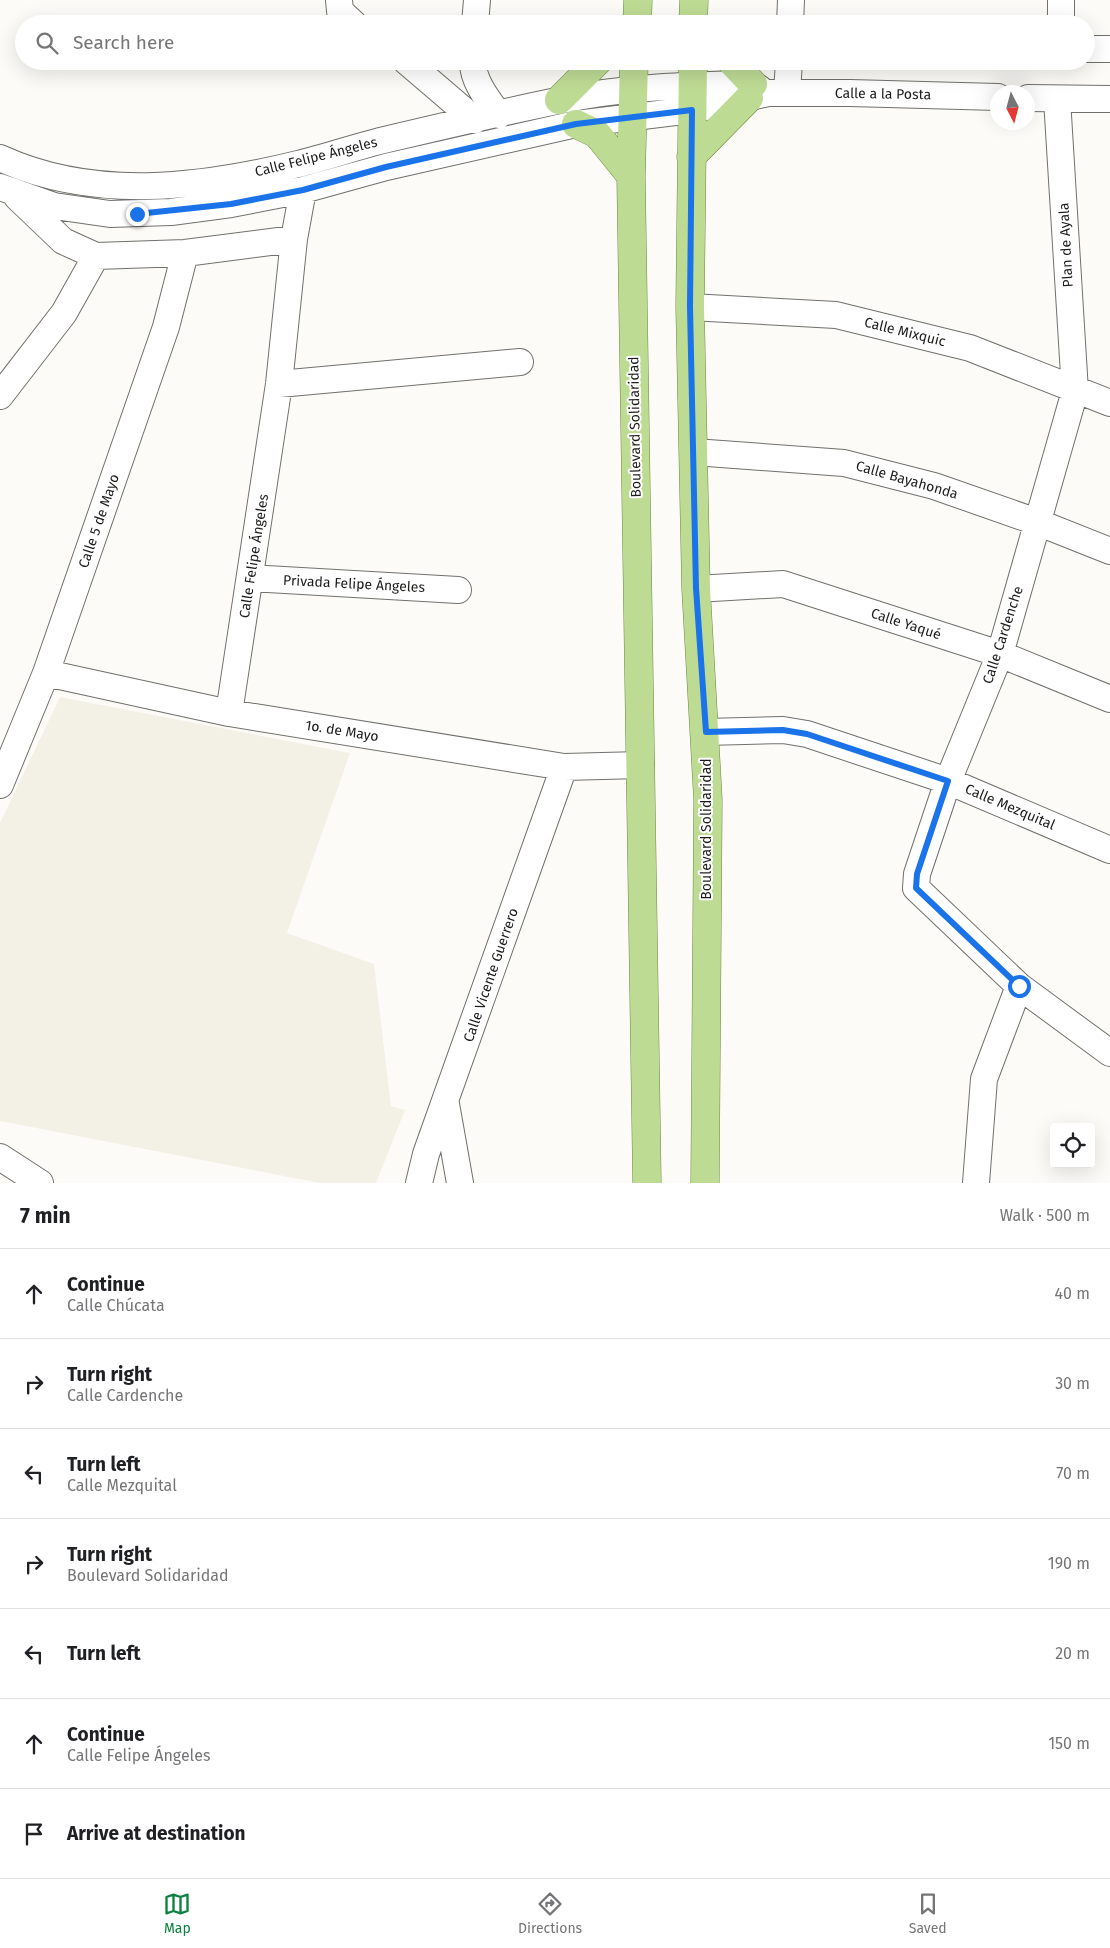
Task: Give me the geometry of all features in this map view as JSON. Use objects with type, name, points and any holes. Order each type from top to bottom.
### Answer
[{"type":"main road","points":[[558,100],[589,70]]},
{"type":"main road","name":"Boulevard Solidaridad","points":[[633,70],[631,176],[647,1183]]},
{"type":"main road","points":[[691,157],[764,92],[741,70]]},
{"type":"main road","name":"Boulevard Solidaridad","points":[[693,85],[690,307],[696,588],[706,732],[708,800],[705,1183]]},
{"type":"main road","points":[[576,124],[598,134],[631,176]]},
{"type":"street","points":[[339,0],[340,12],[344,15]]},
{"type":"street","points":[[475,15],[476,0]]},
{"type":"street","points":[[790,15],[791,0]]},
{"type":"street","points":[[1060,15],[1061,0]]},
{"type":"street","points":[[1095,49],[1110,50]]},
{"type":"street","points":[[419,70],[487,117]]},
{"type":"street","points":[[472,70],[486,98],[487,117]]},
{"type":"street","points":[[764,92],[782,70]]},
{"type":"street","name":"Calle Felipe Ángeles","points":[[0,158],[24,169],[60,180],[112,187],[168,185],[227,178],[297,164],[380,141],[558,100],[632,90],[693,85]]},
{"type":"street","name":"Calle Felipe Ángeles","points":[[7,191],[54,206],[110,214],[137,214],[231,204],[303,190],[386,167],[576,124],[632,118],[693,85]]},
{"type":"street","name":"Calle a la Posta","points":[[693,85],[764,92],[990,97]]},
{"type":"street","points":[[1035,98],[1110,99]]},
{"type":"street","name":"Plan de Ayala","points":[[1057,99],[1075,390]]},
{"type":"street","name":"Calle Felipe Ángeles","points":[[229,713],[279,384],[294,239],[303,190]]},
{"type":"street","points":[[7,191],[63,241],[96,256],[185,253],[294,239]]},
{"type":"street","name":"Calle 5 de Mayo","points":[[3,772],[46,673],[166,327],[185,253]]},
{"type":"street","points":[[0,396],[64,313],[96,256]]},
{"type":"street","name":"Calle Mixquic","points":[[690,307],[836,315],[970,348],[1110,403]]},
{"type":"street","points":[[279,384],[520,362]]},
{"type":"street","name":"Calle Cardenche","points":[[1019,986],[916,888],[917,874],[948,781],[1000,654],[1075,390]]},
{"type":"street","name":"Calle Bayahonda","points":[[694,452],[844,463],[934,486],[1038,522],[1110,551]]},
{"type":"street","name":"Privada Felipe Ángeles","points":[[251,578],[458,590]]},
{"type":"street","name":"Calle Yaqué","points":[[696,588],[783,584],[1000,654],[1110,699]]},
{"type":"street","name":"1o. de Mayo","points":[[46,673],[229,713],[564,766],[641,766]]},
{"type":"street","name":"Calle Mezquital","points":[[706,732],[783,730],[807,734],[948,781],[1110,850]]},
{"type":"street","name":"Calle Vicente Guerrero","points":[[419,1183],[426,1154],[446,1103],[564,766]]},
{"type":"street","points":[[976,1183],[984,1078],[1019,986],[1110,1053]]},
{"type":"street","points":[[446,1103],[460,1183]]},
{"type":"street","points":[[0,1157],[40,1183]]},
{"type":"shaded area","points":[[60,697],[350,753],[287,933],[374,964],[391,1106],[405,1110],[376,1183],[320,1183],[0,1121],[0,823]]},
{"type":"route","points":[[137,214],[171,212],[231,204],[303,190],[386,167],[576,124],[692,110],[690,307],[696,588],[706,732],[783,730],[807,734],[948,781],[917,874],[916,888],[1019,986]]}]
